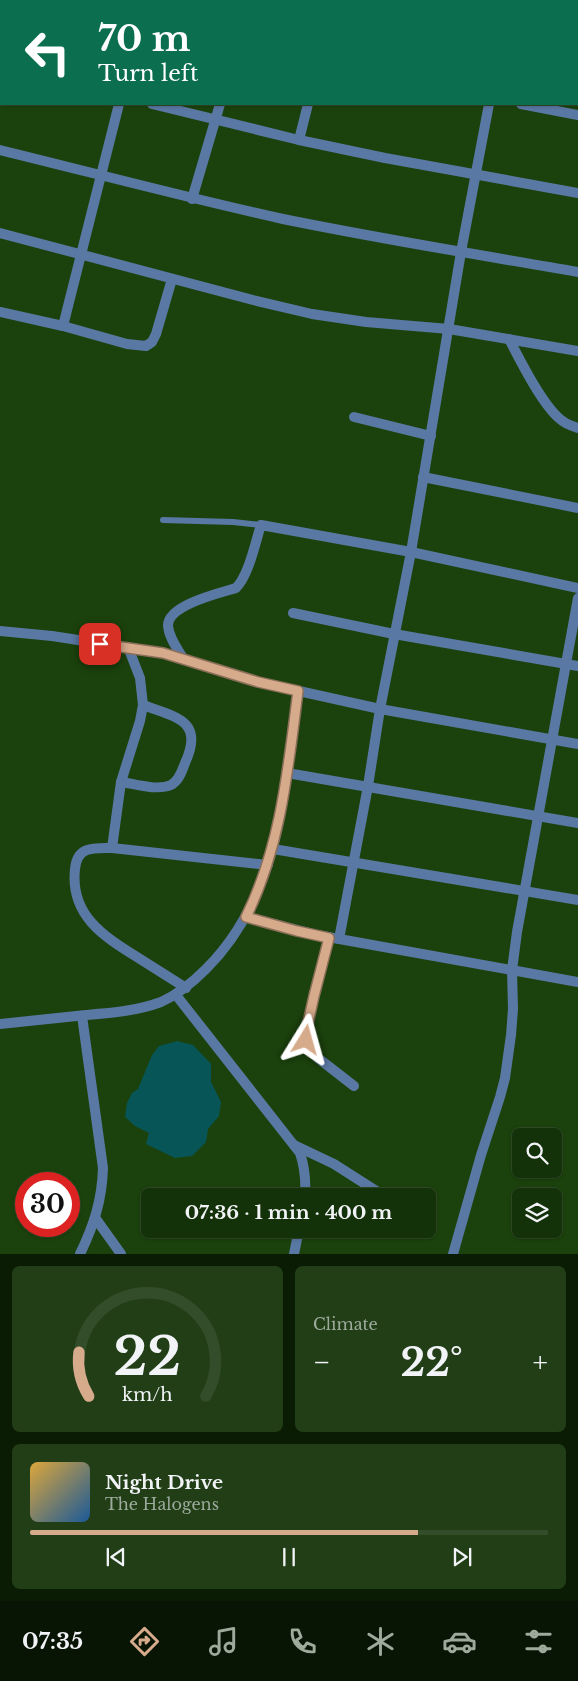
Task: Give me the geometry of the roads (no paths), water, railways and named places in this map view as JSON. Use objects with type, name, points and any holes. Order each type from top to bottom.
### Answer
[{"type":"street","points":[[63,326],[119,105]]},
{"type":"street","points":[[156,105],[299,140],[385,158],[578,193]]},
{"type":"street","points":[[192,199],[220,105]]},
{"type":"street","points":[[299,140],[308,105]]},
{"type":"street","points":[[354,1086],[311,1052],[306,1040],[306,1032],[312,1005],[334,938],[354,864],[380,710],[411,552],[461,252],[489,105]]},
{"type":"street","points":[[526,105],[578,115]]},
{"type":"street","points":[[0,150],[192,199],[285,219],[578,272]]},
{"type":"street","points":[[0,233],[270,305],[327,317],[449,330],[578,351]]},
{"type":"street","points":[[0,312],[63,326],[127,344],[146,346],[154,338],[172,278]]},
{"type":"street","points":[[509,339],[526,371],[553,412],[560,420],[578,428]]},
{"type":"street","points":[[354,417],[430,436]]},
{"type":"street","points":[[424,477],[578,508]]},
{"type":"street","points":[[183,658],[170,633],[168,623],[170,619],[178,611],[192,603],[236,588],[248,566],[261,525],[411,552],[578,588]]},
{"type":"street","points":[[453,1254],[505,1078],[513,1010],[512,970],[524,890],[578,598]]},
{"type":"street","points":[[292,613],[394,634],[578,666]]},
{"type":"street","points":[[0,631],[128,647],[183,658],[258,682],[380,710],[578,744]]},
{"type":"street","points":[[112,848],[121,782],[140,722],[143,705],[140,678],[128,647]]},
{"type":"street","points":[[0,1024],[131,1010],[159,1002],[176,996],[222,952],[246,917],[257,895],[273,849],[288,773],[298,691]]},
{"type":"street","points":[[121,782],[150,786],[170,786],[176,781],[188,758],[191,736],[190,729],[186,723],[143,705]]},
{"type":"street","points":[[288,773],[578,823]]},
{"type":"street","points":[[186,988],[109,940],[98,930],[82,910],[76,896],[73,880],[75,862],[78,856],[88,849],[112,848],[268,865]]},
{"type":"street","points":[[273,849],[578,900]]},
{"type":"street","points":[[246,917],[297,931],[578,982]]},
{"type":"street","points":[[176,996],[300,1153],[304,1164],[306,1188]]},
{"type":"street","points":[[80,1254],[96,1219],[102,1190],[103,1168],[82,1016]]},
{"type":"street","points":[[294,1145],[334,1164],[372,1188]]},
{"type":"street","points":[[96,1219],[121,1254]]},
{"type":"street","points":[[294,1254],[297,1238]]},
{"type":"lane","points":[[163,520],[214,521],[261,525]]},
{"type":"water","points":[[177,1041],[193,1045],[211,1064],[211,1082],[221,1102],[219,1116],[208,1129],[206,1142],[192,1156],[175,1158],[146,1144],[149,1133],[135,1126],[125,1117],[127,1103],[132,1093],[138,1089],[152,1055],[159,1046]]}]
